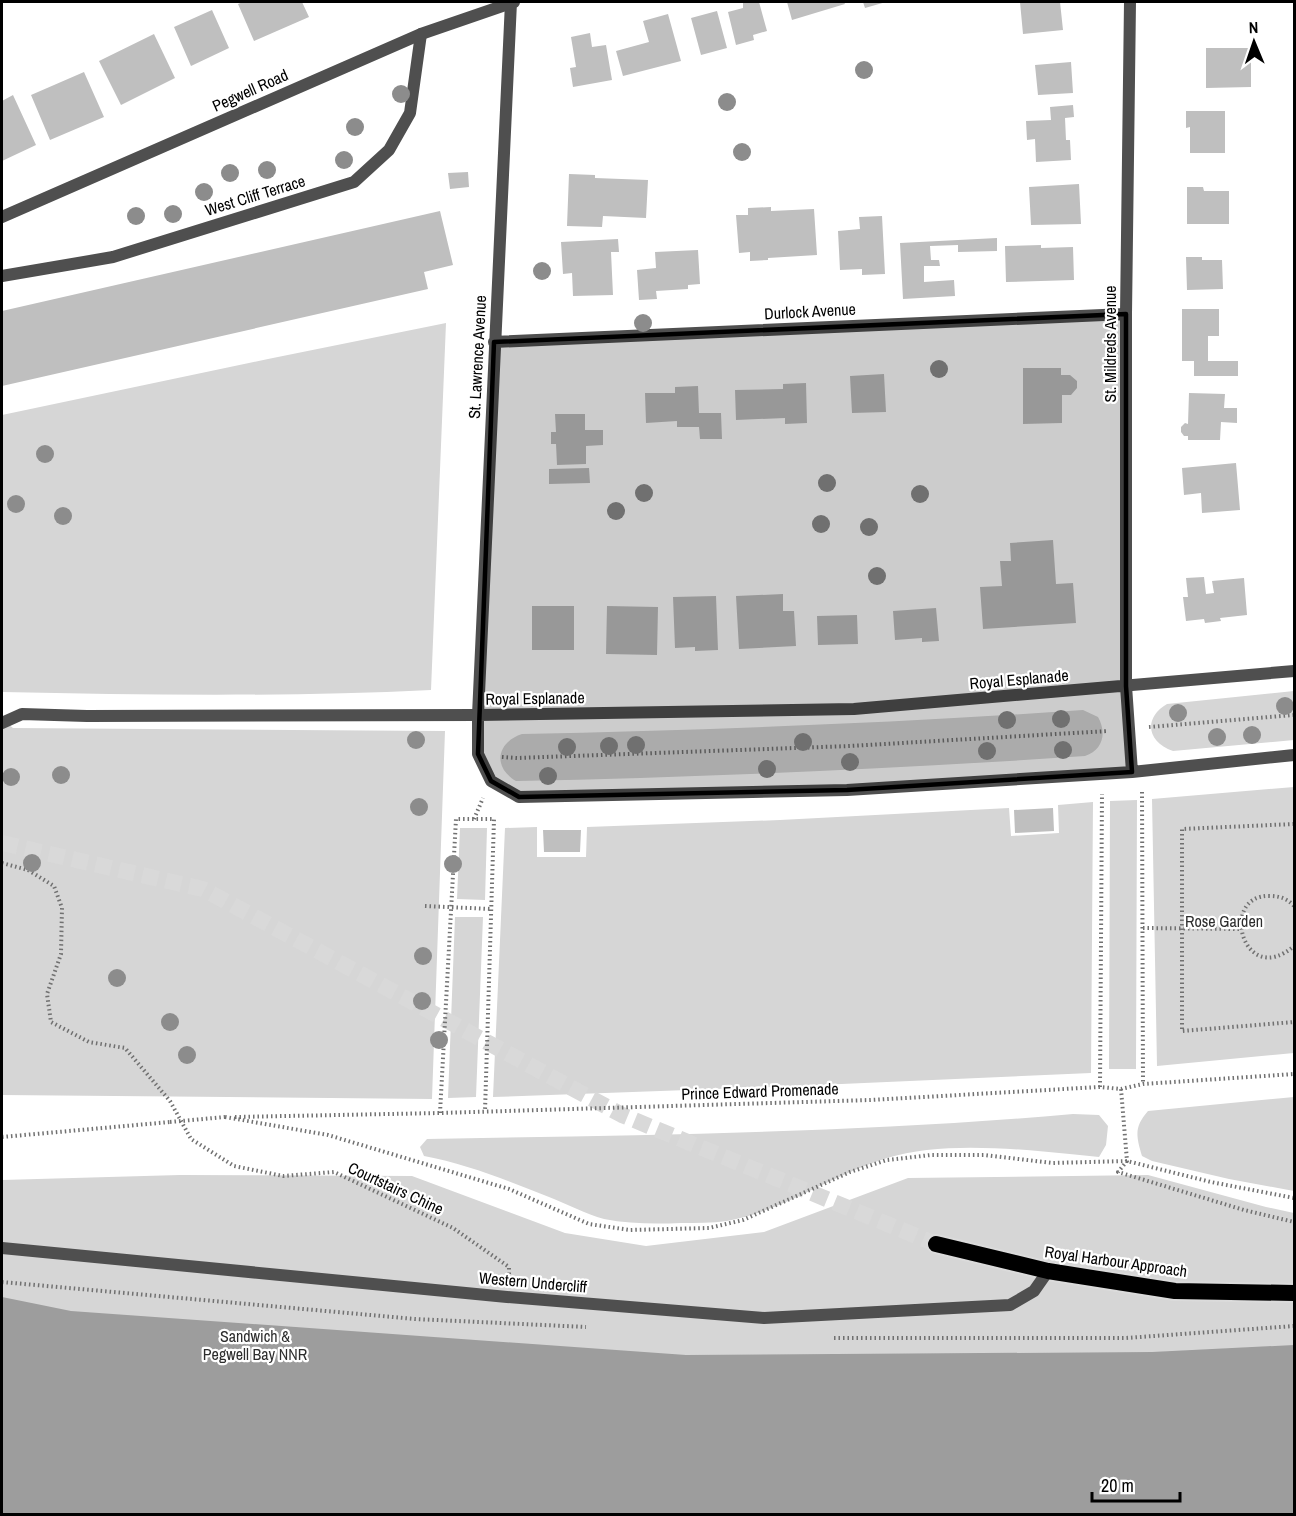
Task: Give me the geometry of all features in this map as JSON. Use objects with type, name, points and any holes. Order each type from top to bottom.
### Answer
[{"type":"highway","name":"Royal Harbour Approach","points":[[936,1244],[1048,1271],[1174,1291],[1294,1293]]},
{"type":"street","name":"Pegwell Road","points":[[2,217],[421,34],[512,2]]},
{"type":"street","name":"St. Lawrence Avenue","points":[[478,715],[512,2]]},
{"type":"street","name":"St. Mildreds Avenue","points":[[1126,686],[1126,314],[1130,2]]},
{"type":"street","name":"West Cliff Terrace","points":[[2,276],[113,257],[354,182],[389,150],[410,113],[421,34]]},
{"type":"street","name":"Durlock Avenue","points":[[494,342],[1126,314]]},
{"type":"street","name":"Royal Esplanade","points":[[1294,671],[854,709],[478,715],[478,754],[491,781],[519,797],[847,789],[1132,772],[1294,755]]},
{"type":"street","points":[[1126,686],[1132,772]]},
{"type":"street","points":[[2,723],[22,714],[87,716],[478,715]]},
{"type":"street","name":"Western Undercliff","points":[[2,1248],[507,1297],[764,1318],[1010,1305],[1035,1291],[1048,1271]]},
{"type":"path","points":[[478,754],[517,758],[850,746],[1086,733],[1294,715]]},
{"type":"path","points":[[1132,793],[1144,792],[1143,1084]]},
{"type":"path","points":[[1100,1087],[1101,794],[1111,794]]},
{"type":"path","points":[[440,1113],[456,819],[494,819],[484,1111]]},
{"type":"path","points":[[1294,824],[1182,829],[1182,1031],[1294,1022]]},
{"type":"path","name":"Courtstairs Chine","points":[[2,863],[28,870],[54,886],[63,908],[61,954],[47,994],[51,1022],[89,1041],[125,1048],[171,1101],[191,1139],[234,1166],[283,1176],[334,1172],[453,1228],[509,1267]]},
{"type":"path","points":[[1294,906],[1280,896],[1265,896],[1251,902],[1242,914],[1240,929],[1245,943],[1256,954],[1270,957],[1285,955],[1294,946]]},
{"type":"path","points":[[425,906],[491,909]]},
{"type":"path","points":[[1143,928],[1240,929]]},
{"type":"path","name":"Prince Edward Promenade","points":[[225,1117],[870,1100],[1100,1087],[1121,1089],[1143,1084],[1294,1074]]},
{"type":"path","points":[[1121,1089],[1127,1161],[1118,1172],[1244,1210],[1294,1222]]},
{"type":"path","points":[[2,1137],[225,1117],[328,1135],[509,1190],[589,1224],[630,1230],[709,1228],[743,1220],[850,1172],[887,1160],[931,1155],[984,1155],[1053,1163],[1127,1161],[1211,1182],[1294,1197]]},
{"type":"highlighted area","points":[[1126,314],[1126,686],[1132,772],[847,790],[519,797],[491,781],[478,754],[494,342]]},
{"type":"green space","points":[[446,323],[431,690],[216,695],[2,692],[2,415]]},
{"type":"green space","points":[[1294,691],[1294,740],[1173,751],[1164,747],[1153,736],[1151,723],[1154,716],[1167,704]]},
{"type":"green space","points":[[1083,710],[1098,717],[1103,735],[1096,750],[1085,756],[801,772],[516,781],[503,769],[501,762],[501,755],[507,743],[522,734],[943,719]]},
{"type":"green space","points":[[2,719],[13,728],[445,731],[432,1099],[2,1095]]},
{"type":"green space","name":"Rose Garden","points":[[1294,787],[1294,1053],[1157,1066],[1152,799]]},
{"type":"green space","points":[[1137,800],[1136,1069],[1109,1069],[1110,801]]},
{"type":"green space","points":[[1093,802],[1091,1073],[493,1097],[505,828],[537,827],[537,857],[586,857],[587,827],[1009,808],[1011,836],[1059,833],[1058,805]]},
{"type":"green space","points":[[460,828],[487,828],[485,900],[457,899]]},
{"type":"green space","points":[[455,917],[483,917],[476,1097],[448,1098]]},
{"type":"green space","points":[[1294,1097],[1294,1191],[1229,1179],[1152,1161],[1142,1156],[1138,1143],[1138,1127],[1148,1111]]},
{"type":"green space","points":[[1073,1114],[1099,1115],[1108,1126],[1106,1145],[1099,1157],[992,1148],[911,1152],[847,1173],[767,1210],[727,1221],[710,1223],[662,1224],[604,1219],[488,1174],[424,1156],[420,1147],[427,1139],[831,1129]]},
{"type":"green space","name":"Sandwich & Pegwell Bay NNR","points":[[180,1175],[412,1176],[565,1233],[646,1246],[764,1232],[908,1178],[1148,1175],[1294,1213],[1294,1514],[2,1514],[2,1180]]},
{"type":"shaded area","points":[[2,1297],[71,1311],[686,1355],[1152,1352],[1294,1345],[1294,1514],[2,1514]]},
{"type":"building","points":[[243,2],[302,2],[309,17],[254,41],[238,4]]},
{"type":"building","points":[[743,2],[759,2],[767,31],[753,35],[754,40],[736,45],[728,12],[743,8]]},
{"type":"building","points":[[787,2],[844,2],[845,4],[792,20]]},
{"type":"building","points":[[863,2],[886,2],[865,8]]},
{"type":"building","points":[[1020,2],[1060,2],[1063,30],[1023,34]]},
{"type":"building","points":[[212,10],[229,48],[191,66],[174,27]]},
{"type":"building","points":[[717,11],[727,48],[701,55],[691,18]]},
{"type":"building","points":[[668,14],[681,61],[623,76],[616,51],[649,42],[643,21]]},
{"type":"building","points":[[590,33],[592,47],[606,45],[612,80],[573,87],[570,68],[576,67],[571,37]]},
{"type":"building","points":[[154,34],[175,78],[121,105],[99,61]]},
{"type":"building","points":[[1206,48],[1251,48],[1251,87],[1206,88]]},
{"type":"building","points":[[1071,62],[1073,93],[1038,95],[1035,65]]},
{"type":"building","points":[[84,72],[104,117],[50,140],[31,95]]},
{"type":"building","points":[[13,95],[36,145],[2,161],[2,101]]},
{"type":"building","points":[[1073,105],[1074,117],[1065,118],[1066,140],[1070,140],[1071,160],[1036,162],[1035,139],[1027,140],[1026,121],[1051,120],[1050,107]]},
{"type":"building","points":[[1186,111],[1225,111],[1225,153],[1190,153],[1190,127],[1186,128]]},
{"type":"building","points":[[468,172],[469,187],[450,189],[448,173]]},
{"type":"building","points":[[569,174],[595,175],[595,178],[648,180],[646,218],[603,216],[602,227],[567,226]]},
{"type":"building","points":[[1079,184],[1081,224],[1031,225],[1029,187]]},
{"type":"building","points":[[1187,187],[1203,187],[1204,191],[1229,191],[1229,224],[1187,224]]},
{"type":"building","points":[[771,207],[771,211],[814,209],[817,255],[750,261],[750,252],[739,253],[736,215],[748,215],[748,208]]},
{"type":"building","points":[[440,211],[453,265],[424,272],[428,289],[2,386],[2,311]]},
{"type":"building","points":[[882,216],[885,274],[862,275],[862,269],[840,270],[838,231],[860,229],[859,217]]},
{"type":"building","points":[[997,238],[997,251],[958,252],[958,245],[930,246],[931,260],[939,260],[940,266],[924,266],[924,282],[954,280],[955,296],[903,299],[900,243]]},
{"type":"building","points":[[618,239],[619,252],[611,252],[613,295],[573,296],[572,273],[563,274],[561,242]]},
{"type":"building","points":[[1041,245],[1041,248],[1073,247],[1074,280],[1006,282],[1005,246]]},
{"type":"building","points":[[698,250],[700,284],[688,285],[688,289],[656,291],[657,299],[639,300],[637,270],[656,268],[655,252]]},
{"type":"building","points":[[1186,257],[1222,260],[1223,289],[1187,290]]},
{"type":"building","points":[[1182,309],[1219,309],[1219,336],[1208,336],[1208,361],[1238,361],[1238,376],[1194,376],[1194,361],[1182,361]]},
{"type":"building","points":[[1023,368],[1061,368],[1061,375],[1070,375],[1077,381],[1077,388],[1071,395],[1062,395],[1062,423],[1023,424]]},
{"type":"building","points":[[884,374],[886,412],[852,413],[850,376]]},
{"type":"building","points":[[806,383],[807,423],[785,424],[785,418],[736,420],[735,390],[783,389],[783,384]]},
{"type":"building","points":[[698,386],[699,413],[721,413],[722,439],[700,439],[699,427],[677,427],[677,421],[646,423],[645,393],[675,393],[675,387]]},
{"type":"building","points":[[1189,393],[1225,394],[1224,408],[1237,408],[1237,423],[1221,422],[1220,440],[1188,440],[1188,436],[1184,436],[1181,432],[1181,427],[1185,423],[1188,424]]},
{"type":"building","points":[[555,414],[585,414],[585,430],[603,430],[603,445],[586,446],[586,464],[557,465],[556,444],[551,444],[551,432],[556,432]]},
{"type":"building","points":[[1236,463],[1240,510],[1202,513],[1201,493],[1184,495],[1182,468]]},
{"type":"building","points":[[589,468],[590,483],[549,484],[549,469]]},
{"type":"building","points":[[1053,540],[1056,584],[1073,583],[1076,623],[983,629],[980,587],[1002,586],[1000,561],[1011,561],[1010,543]]},
{"type":"building","points":[[1204,577],[1206,594],[1214,593],[1212,581],[1244,578],[1247,615],[1220,618],[1221,621],[1205,623],[1204,619],[1186,621],[1183,597],[1188,597],[1186,578]]},
{"type":"building","points":[[783,594],[783,611],[794,611],[796,646],[739,649],[736,596]]},
{"type":"building","points":[[716,596],[718,650],[695,651],[695,647],[675,648],[673,597]]},
{"type":"building","points":[[532,606],[574,606],[574,650],[532,650]]},
{"type":"building","points":[[607,606],[658,607],[657,655],[606,654]]},
{"type":"building","points":[[936,608],[939,641],[922,642],[922,638],[895,640],[893,611]]},
{"type":"building","points":[[857,615],[858,644],[818,645],[817,616]]},
{"type":"building","points":[[1053,808],[1054,831],[1015,833],[1014,810]]},
{"type":"building","points":[[543,830],[581,830],[580,852],[544,852]]},
{"type":"tunnel","points":[[2,843],[203,889],[622,1115],[936,1244]]}]
